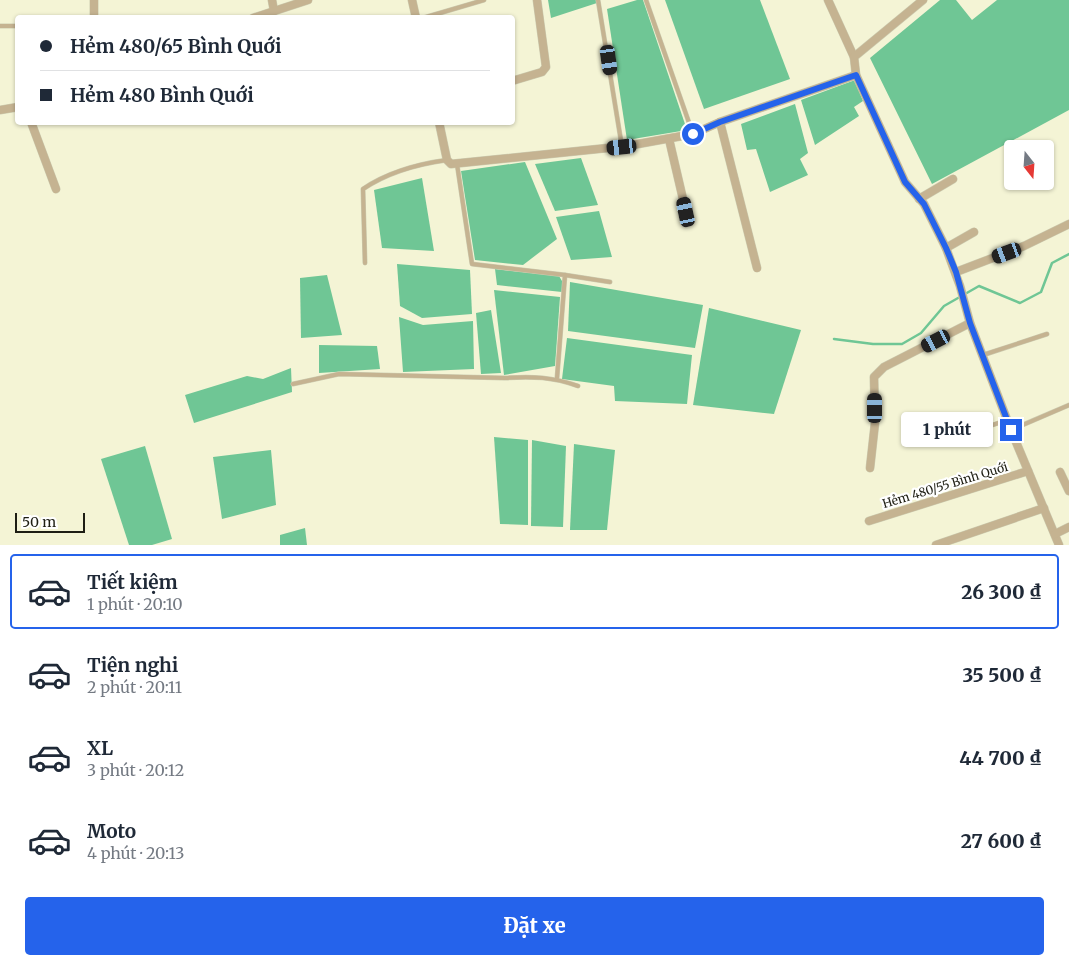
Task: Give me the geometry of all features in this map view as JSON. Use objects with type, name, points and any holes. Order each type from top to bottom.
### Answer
[{"type":"street","points":[[94,0],[94,15]]},
{"type":"street","points":[[272,0],[274,11]]},
{"type":"street","points":[[262,15],[308,0]]},
{"type":"street","points":[[412,0],[415,15]]},
{"type":"street","points":[[515,80],[542,72],[546,67],[537,0]]},
{"type":"street","points":[[828,0],[854,57],[856,75],[905,182],[919,199],[946,248],[956,272],[970,323],[1011,430],[1059,545]]},
{"type":"street","points":[[854,57],[923,0]]},
{"type":"street","points":[[440,125],[447,160],[451,164],[622,147],[693,134],[720,122],[856,75]]},
{"type":"street","points":[[0,110],[15,108]]},
{"type":"street","points":[[720,122],[757,268]]},
{"type":"street","points":[[33,125],[56,189]]},
{"type":"street","points":[[669,138],[686,212]]},
{"type":"street","points":[[919,199],[953,179]]},
{"type":"street","points":[[956,272],[1024,246],[1069,224]]},
{"type":"street","points":[[946,248],[974,232]]},
{"type":"street","points":[[870,468],[875,423],[874,377],[884,367],[970,323]]},
{"type":"street","name":"Hẻm 480/55 Bình Quới","points":[[869,520],[1028,471]]},
{"type":"street","points":[[1060,472],[1069,490]]},
{"type":"street","points":[[936,545],[1044,508]]},
{"type":"street","points":[[1054,534],[1069,527]]},
{"type":"lane","points":[[433,15],[484,0]]},
{"type":"lane","points":[[598,0],[622,147]]},
{"type":"lane","points":[[646,0],[693,134]]},
{"type":"lane","points":[[0,26],[15,26]]},
{"type":"lane","points":[[365,263],[363,189],[375,181],[420,164],[447,160]]},
{"type":"lane","points":[[457,164],[472,264],[610,282]]},
{"type":"lane","points":[[556,378],[565,275]]},
{"type":"lane","points":[[983,355],[1047,334]]},
{"type":"lane","points":[[293,384],[339,374],[506,378],[532,376],[556,378],[578,386]]},
{"type":"lane","points":[[1011,430],[1069,405]]},
{"type":"lane","points":[[981,429],[1007,420]]},
{"type":"shaded area","points":[[548,0],[596,0],[597,3],[551,18]]},
{"type":"shaded area","points":[[643,0],[687,130],[627,140],[607,9]]},
{"type":"shaded area","points":[[665,0],[760,0],[790,79],[704,109]]},
{"type":"shaded area","points":[[940,0],[956,0],[972,20],[997,0],[1069,0],[1069,110],[1013,140],[1004,140],[1004,145],[932,184],[870,58]]},
{"type":"shaded area","points":[[855,80],[863,101],[854,107],[859,116],[815,145],[801,100]]},
{"type":"shaded area","points":[[795,104],[808,153],[800,159],[808,175],[770,192],[756,149],[747,150],[741,124]]},
{"type":"shaded area","points":[[581,158],[598,205],[555,211],[535,164]]},
{"type":"shaded area","points":[[525,162],[557,239],[523,265],[475,260],[461,171]]},
{"type":"shaded area","points":[[422,178],[434,251],[382,248],[374,190]]},
{"type":"shaded area","points":[[599,211],[612,257],[571,260],[556,217]]},
{"type":"shaded area","points":[[397,264],[470,270],[472,314],[422,318],[400,306]]},
{"type":"shaded area","points":[[495,269],[559,276],[562,281],[562,292],[497,285]]},
{"type":"shaded area","points":[[327,275],[342,335],[301,338],[300,278]]},
{"type":"shaded area","points":[[570,282],[703,305],[695,348],[568,331]]},
{"type":"shaded area","points":[[494,290],[560,297],[555,366],[504,375]]},
{"type":"shaded area","points":[[709,308],[801,330],[774,414],[693,405]]},
{"type":"shaded area","points":[[491,310],[501,373],[481,374],[476,313]]},
{"type":"shaded area","points":[[399,317],[423,325],[473,321],[474,369],[403,372]]},
{"type":"shaded area","points":[[567,338],[692,355],[687,404],[615,401],[614,386],[562,379]]},
{"type":"shaded area","points":[[319,345],[377,346],[380,369],[319,373]]},
{"type":"shaded area","points":[[291,368],[292,392],[194,423],[185,395],[247,376],[263,379]]},
{"type":"shaded area","points":[[494,437],[528,440],[528,525],[500,524]]},
{"type":"shaded area","points":[[532,440],[566,446],[563,527],[531,526]]},
{"type":"shaded area","points":[[574,444],[615,450],[607,530],[570,530]]},
{"type":"shaded area","points":[[145,446],[172,539],[152,545],[129,545],[101,459]]},
{"type":"shaded area","points":[[271,450],[276,505],[222,519],[213,457]]},
{"type":"shaded area","points":[[305,528],[307,545],[280,545],[280,535]]},
{"type":"waterway","points":[[834,339],[873,344],[902,344],[921,333],[944,306],[979,286],[1020,303],[1041,292],[1052,263],[1069,254]]},
{"type":"route","points":[[693,134],[720,122],[856,75],[905,182],[924,204],[946,248],[956,272],[965,309],[1011,430]]}]
